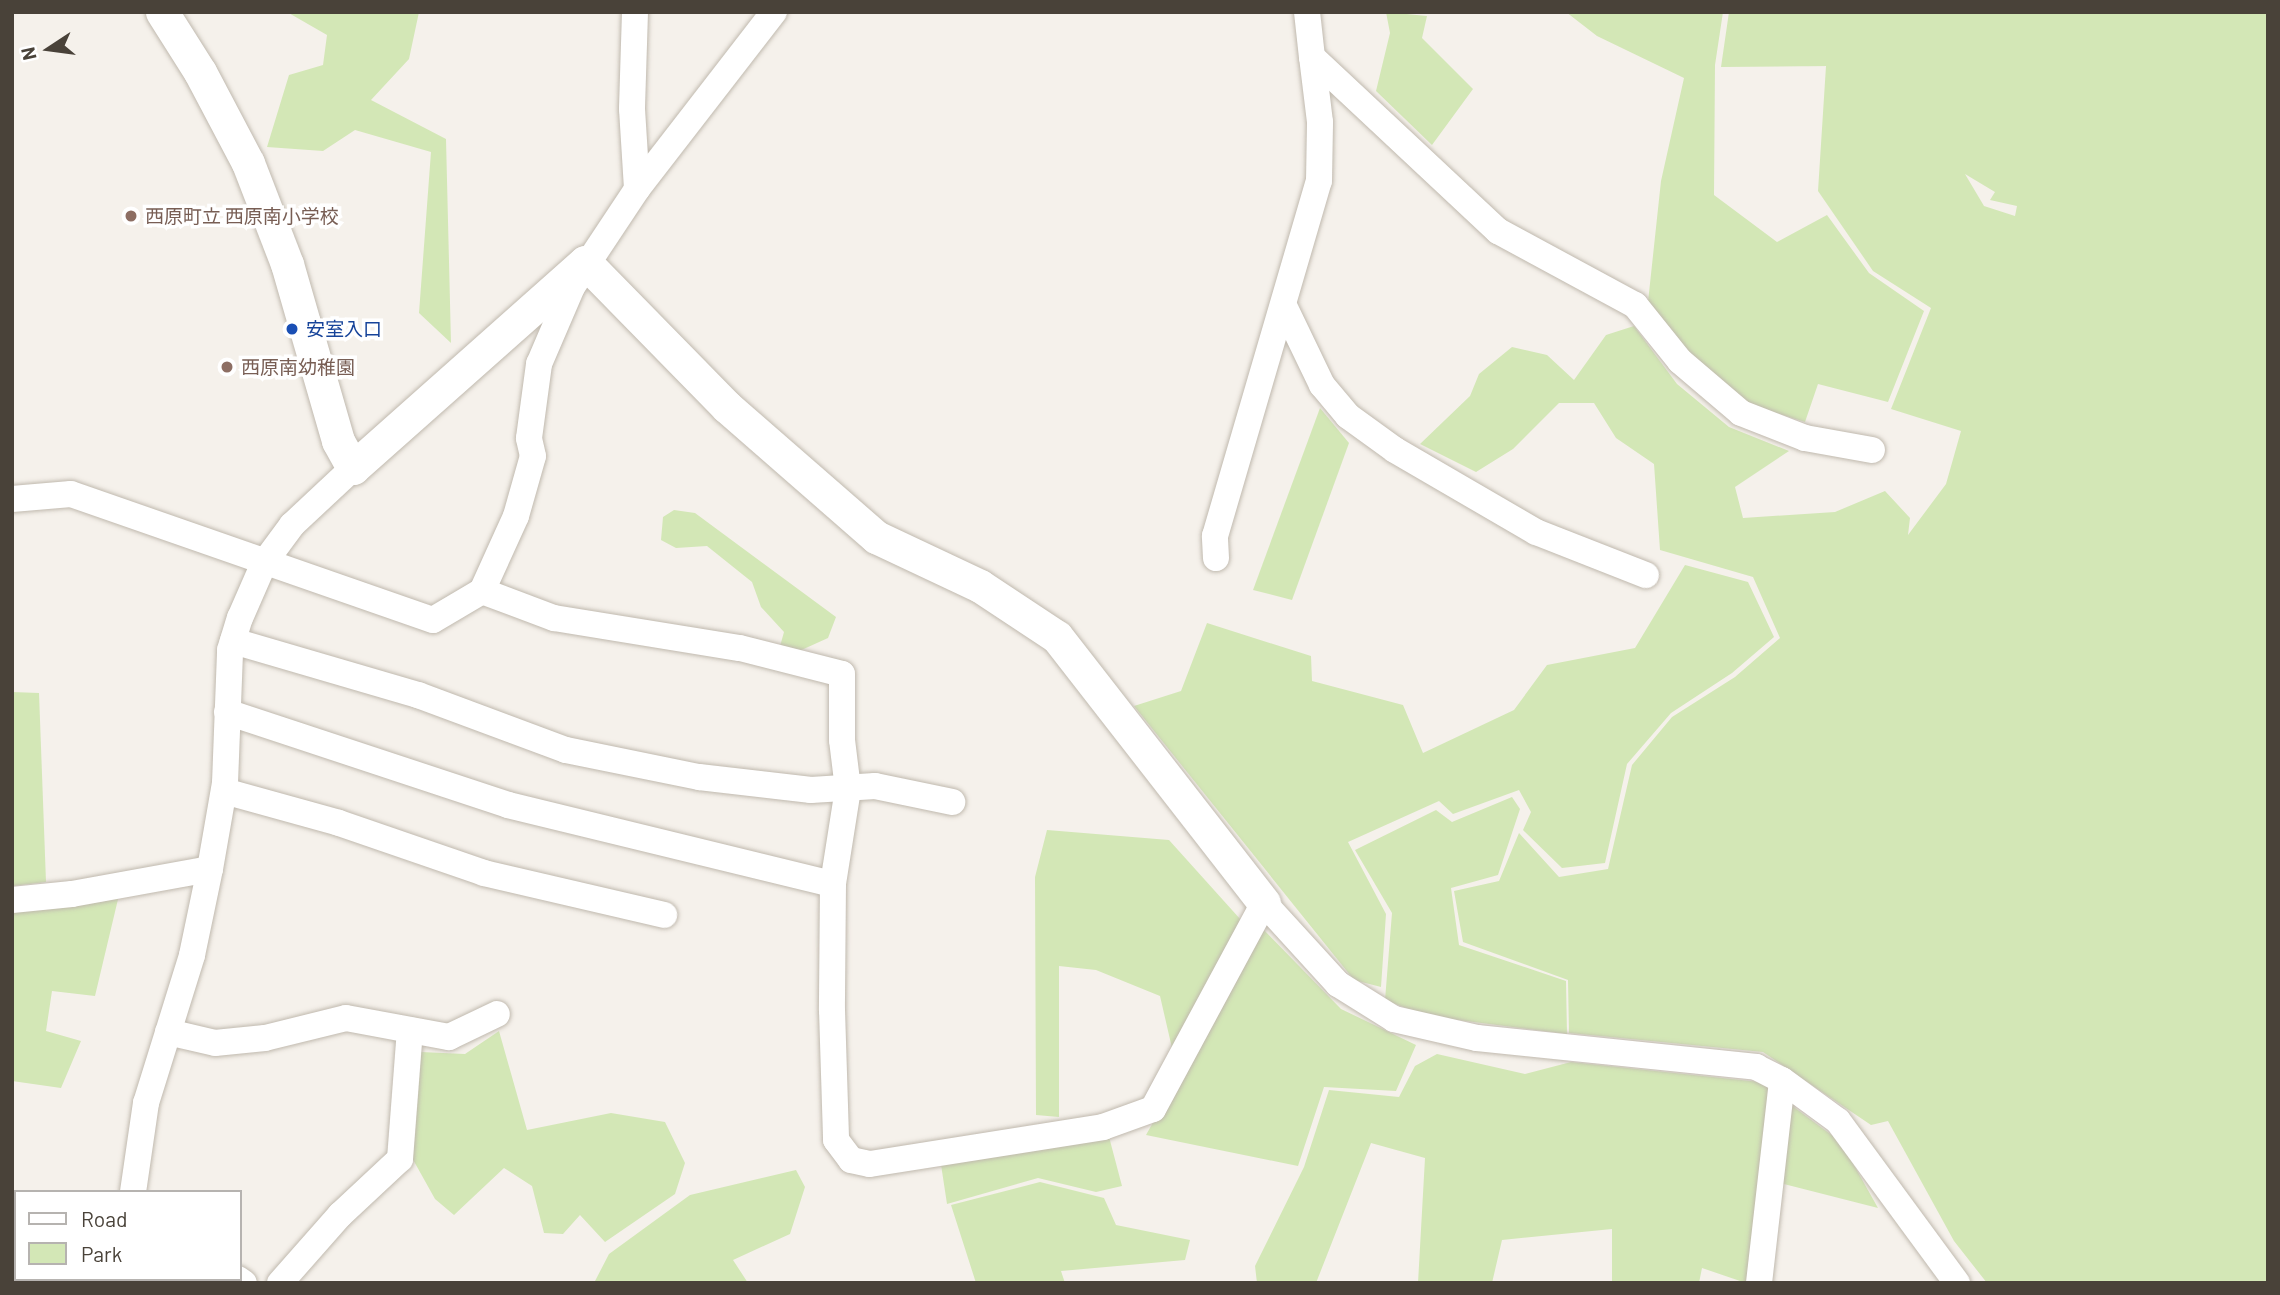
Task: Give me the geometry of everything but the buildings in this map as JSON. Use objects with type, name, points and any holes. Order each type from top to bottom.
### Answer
[{"type":"street","points":[[162,12],[200,72],[248,163],[288,264],[338,441],[353,468]]},
{"type":"street","points":[[635,12],[632,109],[637,189]]},
{"type":"street","points":[[12,499],[71,495],[433,620],[482,591],[516,516],[533,456],[528,438],[539,364],[585,262],[637,189],[774,12]]},
{"type":"street","points":[[1216,558],[1215,536],[1319,181],[1320,122],[1307,12]]},
{"type":"street","points":[[1312,57],[1498,231],[1635,306],[1680,361],[1741,413],[1805,438],[1872,450]]},
{"type":"street","points":[[133,1190],[146,1102],[192,955],[210,869],[223,791],[233,641],[264,563],[292,525],[585,262]]},
{"type":"street","points":[[585,262],[727,407],[876,537],[980,586],[1058,637],[1264,903],[1338,984],[1394,1019],[1477,1038],[1756,1067],[1782,1080],[1838,1121],[1957,1283]]},
{"type":"street","points":[[1284,306],[1322,385],[1348,416],[1395,450],[1536,532],[1646,575]]},
{"type":"street","points":[[482,591],[554,618],[740,648],[842,674],[842,740],[848,789],[833,884],[836,1140],[851,1160],[870,1164],[1103,1127],[1153,1109],[1264,903]]},
{"type":"street","points":[[233,641],[418,695],[566,750],[699,777],[811,790],[875,786],[952,802]]},
{"type":"street","points":[[227,712],[508,805],[833,884]]},
{"type":"street","points":[[223,791],[339,823],[484,873],[664,915]]},
{"type":"street","points":[[12,900],[72,894],[210,869]]},
{"type":"street","points":[[168,1032],[215,1043],[265,1038],[346,1018],[449,1037],[497,1014]]},
{"type":"street","points":[[279,1283],[340,1215],[400,1159],[410,1030]]},
{"type":"street","points":[[1759,1283],[1782,1080]]},
{"type":"green space","points":[[287,12],[419,12],[409,59],[371,100],[446,139],[451,343],[419,313],[431,152],[355,130],[323,151],[267,147],[289,75],[323,65],[327,35]]},
{"type":"green space","points":[[1386,12],[1427,16],[1422,38],[1473,89],[1432,145],[1376,91],[1390,33]]},
{"type":"green space","points":[[1566,12],[1723,12],[1715,65],[1714,195],[1777,242],[1827,215],[1869,273],[1924,311],[1888,402],[1818,384],[1805,422],[1747,404],[1681,353],[1648,302],[1661,181],[1684,78],[1597,36]]},
{"type":"green space","points":[[1729,12],[2268,12],[2268,1283],[1987,1283],[1954,1241],[1888,1121],[1871,1125],[1763,1052],[1569,1033],[1568,980],[1463,942],[1454,891],[1499,881],[1519,833],[1559,877],[1608,869],[1632,765],[1672,717],[1735,677],[1780,638],[1753,577],[1660,550],[1654,464],[1616,438],[1594,403],[1559,403],[1513,449],[1476,472],[1420,444],[1470,396],[1479,374],[1512,347],[1547,355],[1574,380],[1606,335],[1634,326],[1677,384],[1729,427],[1789,451],[1735,487],[1743,518],[1835,512],[1885,491],[1910,518],[1908,535],[1946,484],[1961,431],[1891,409],[1931,308],[1873,271],[1818,191],[1826,66],[1721,67]],"holes":[[[1965,174],[1995,192],[1990,200],[2017,206],[2015,216],[1984,206]]]},
{"type":"green space","points":[[1320,408],[1349,443],[1292,600],[1253,590]]},
{"type":"green space","points":[[674,510],[695,513],[836,617],[828,638],[786,657],[779,650],[784,632],[761,607],[752,582],[707,546],[676,548],[661,540],[663,517]]},
{"type":"green space","points":[[1685,565],[1748,582],[1774,637],[1732,673],[1671,713],[1627,764],[1605,863],[1562,868],[1523,830],[1531,812],[1519,790],[1453,814],[1439,801],[1348,842],[1386,914],[1381,987],[1354,980],[1134,706],[1181,691],[1207,623],[1311,656],[1312,681],[1403,705],[1423,753],[1514,710],[1547,665],[1635,648]]},
{"type":"green space","points":[[12,692],[39,693],[46,882],[12,886]]},
{"type":"green space","points":[[1512,797],[1520,809],[1498,875],[1451,888],[1459,945],[1566,981],[1567,1034],[1427,1016],[1385,1000],[1392,913],[1355,850],[1436,810],[1452,822]]},
{"type":"green space","points":[[1047,830],[1169,840],[1241,920],[1172,1048],[1160,996],[1096,970],[1059,966],[1059,1117],[1036,1115],[1035,877]]},
{"type":"green space","points":[[119,895],[95,996],[52,991],[46,1031],[81,1041],[61,1088],[12,1081],[12,911]]},
{"type":"green space","points":[[1262,928],[1341,1009],[1416,1045],[1396,1091],[1324,1087],[1298,1166],[1146,1135]]},
{"type":"green space","points":[[499,1031],[527,1130],[611,1113],[665,1122],[685,1163],[675,1194],[605,1242],[580,1215],[563,1234],[544,1233],[532,1186],[504,1168],[454,1215],[435,1199],[411,1156],[421,1052],[465,1054]]},
{"type":"green space","points":[[1437,1054],[1525,1074],[1571,1062],[1760,1082],[1841,1142],[1878,1208],[1760,1178],[1746,1283],[1702,1268],[1699,1283],[1612,1283],[1612,1229],[1502,1240],[1492,1283],[1418,1283],[1425,1158],[1371,1143],[1316,1283],[1257,1283],[1255,1266],[1304,1167],[1329,1090],[1399,1097],[1415,1066]]},
{"type":"green space","points":[[1108,1133],[1122,1186],[1096,1192],[1038,1178],[947,1204],[940,1158]]},
{"type":"green space","points":[[796,1170],[805,1187],[790,1234],[733,1260],[748,1283],[594,1283],[609,1254],[690,1195]]},
{"type":"green space","points":[[1040,1182],[1104,1198],[1116,1225],[1190,1240],[1185,1260],[1061,1271],[1065,1283],[976,1283],[951,1205]]},
{"type":"place","name":"西原町立 西原南小学校","points":[[131,216]]},
{"type":"place","name":"安室入口","points":[[292,329]]},
{"type":"place","name":"西原南幼稚園","points":[[227,367]]}]
